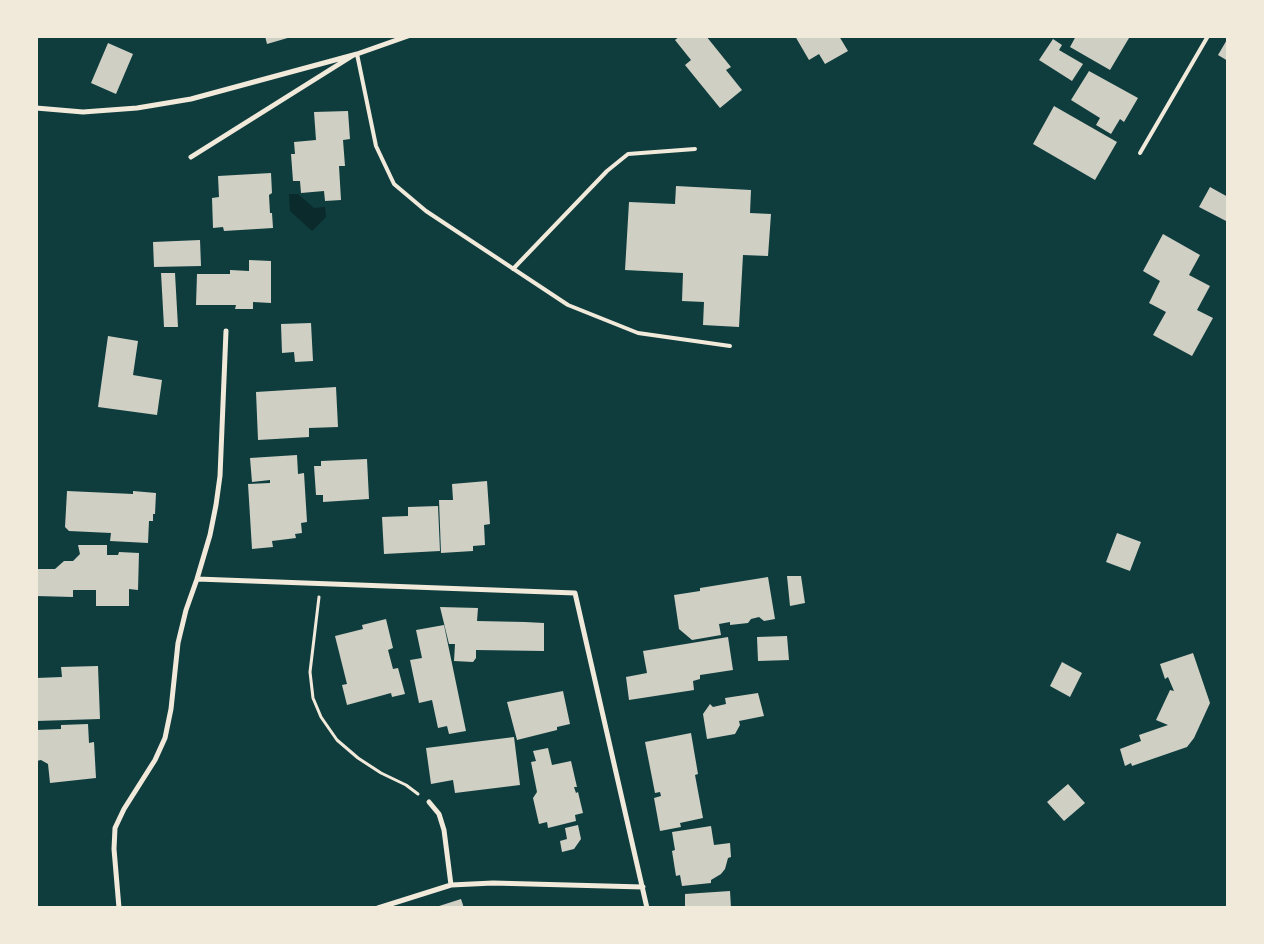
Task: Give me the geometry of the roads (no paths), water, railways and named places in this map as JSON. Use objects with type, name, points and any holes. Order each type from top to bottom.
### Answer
[{"type":"street","points":[[36,108],[83,112],[137,108],[191,100],[357,54],[408,36]]},
{"type":"street","points":[[191,157],[357,54]]},
{"type":"street","points":[[119,908],[114,849],[116,828],[124,809],[155,760],[165,738],[171,709],[178,643],[186,610],[210,535],[220,476],[226,330]]},
{"type":"street","points":[[197,579],[575,593],[647,908]]},
{"type":"street","points":[[429,802],[438,814],[444,830],[451,885]]},
{"type":"street","points":[[378,908],[451,885],[493,883],[643,887]]},
{"type":"lane","points":[[1140,153],[1208,36]]},
{"type":"lane","points":[[357,54],[376,146],[394,184],[426,211],[568,305],[638,333],[730,346]]},
{"type":"lane","points":[[513,270],[607,171],[628,154],[695,149]]},
{"type":"water","points":[[289,194],[298,194],[314,208],[325,207],[326,217],[312,231],[290,211]]}]
